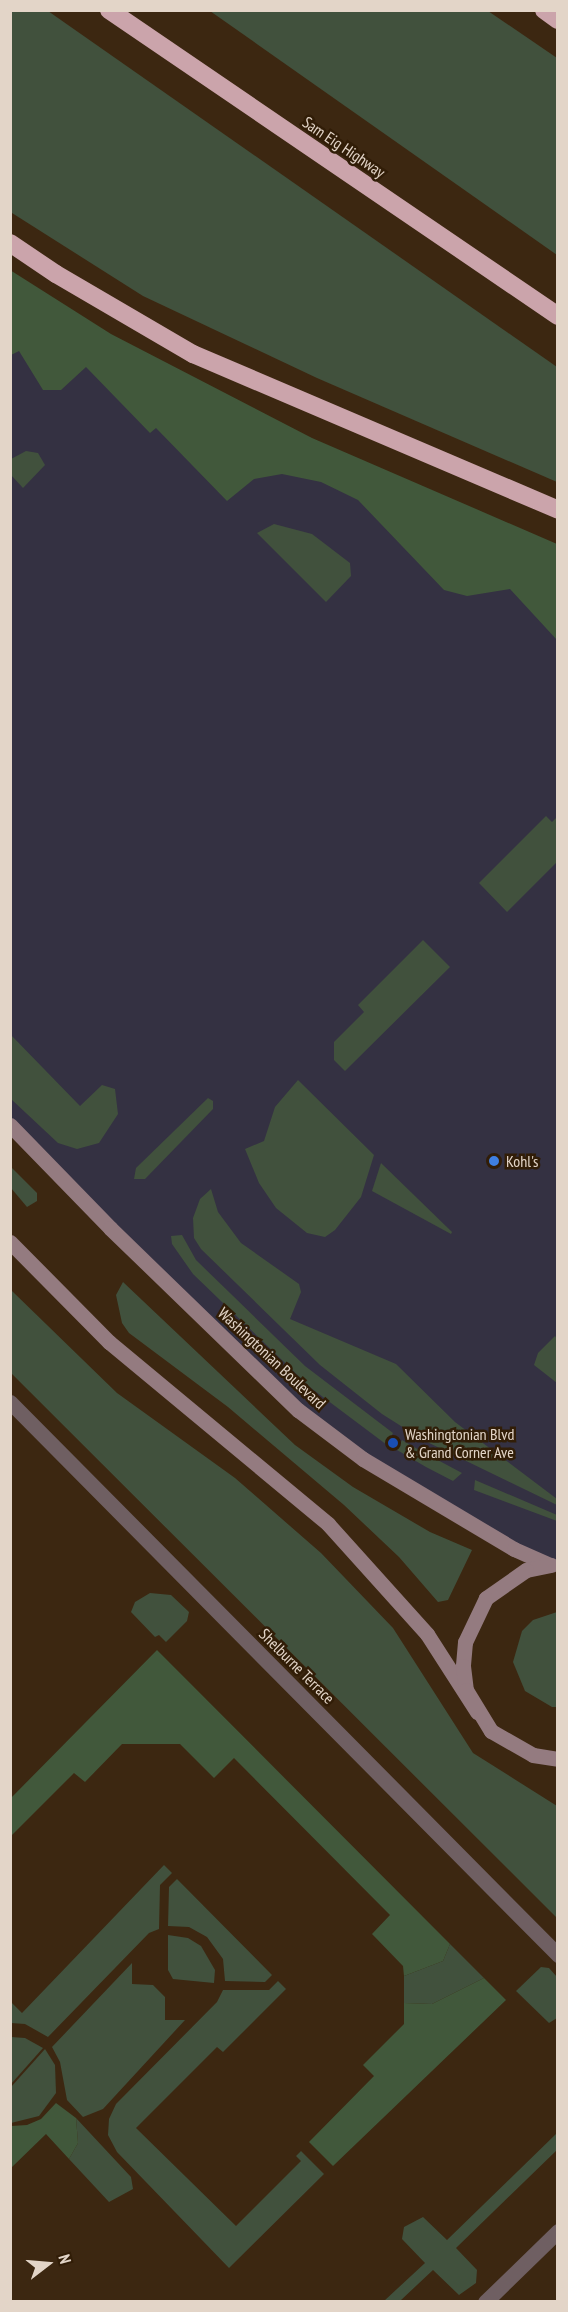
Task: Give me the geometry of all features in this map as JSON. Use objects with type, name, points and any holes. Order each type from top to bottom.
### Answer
[{"type":"highway","name":"Sam Eig Highway","points":[[109,10],[558,316]]},
{"type":"highway","points":[[544,10],[558,20]]},
{"type":"highway","points":[[553,10],[558,13]]},
{"type":"highway","points":[[10,243],[56,274],[194,354],[558,510]]},
{"type":"street","name":"Washingtonian Boulevard","points":[[10,1125],[110,1228],[298,1410],[363,1458],[514,1549],[554,1565]]},
{"type":"street","points":[[10,1242],[109,1342],[328,1524],[427,1634],[491,1731],[558,1772]]},
{"type":"street","name":"Shelburne Terrace","points":[[10,1402],[558,1955]]},
{"type":"street","points":[[477,1712],[466,1690],[463,1666],[465,1642],[473,1618],[486,1598],[504,1581],[526,1570],[554,1565]]},
{"type":"street","points":[[533,1755],[558,1759]]},
{"type":"street","points":[[485,2301],[558,2231]]},
{"type":"shaded area","points":[[11,275],[129,359],[557,559],[557,1563],[447,1512],[298,1407],[11,1123]]},
{"type":"green space","points":[[11,10],[48,11],[557,367],[557,482],[317,378],[143,296],[12,213]]},
{"type":"green space","points":[[210,11],[488,11],[557,58],[557,255]]},
{"type":"green space","points":[[10,270],[111,334],[312,438],[557,544],[557,640],[510,589],[467,596],[444,590],[358,500],[321,482],[282,474],[254,479],[227,501],[156,428],[150,433],[86,367],[61,390],[43,390],[19,351],[11,355]]},
{"type":"green space","points":[[26,451],[38,453],[45,465],[23,488],[11,475],[11,459]]},
{"type":"green space","points":[[274,524],[312,534],[350,563],[351,576],[326,602],[257,533]]},
{"type":"green space","points":[[546,816],[552,822],[557,817],[557,862],[507,912],[479,883]]},
{"type":"green space","points":[[423,940],[450,967],[345,1071],[334,1060],[334,1042],[364,1012],[358,1005]]},
{"type":"green space","points":[[11,1035],[80,1106],[102,1085],[115,1089],[118,1114],[99,1143],[77,1149],[58,1143],[11,1099]]},
{"type":"green space","points":[[298,1080],[374,1155],[361,1197],[335,1230],[325,1237],[307,1233],[276,1208],[259,1183],[245,1149],[264,1141],[275,1107]]},
{"type":"green space","points":[[208,1098],[213,1101],[213,1109],[145,1179],[134,1179],[136,1168]]},
{"type":"green space","points":[[381,1163],[452,1232],[451,1234],[372,1191]]},
{"type":"green space","points":[[10,1166],[37,1193],[37,1201],[27,1207],[11,1188]]},
{"type":"green space","points":[[211,1189],[218,1212],[241,1243],[299,1284],[301,1292],[290,1319],[396,1364],[455,1422],[557,1499],[557,1505],[423,1440],[382,1414],[320,1365],[201,1249],[194,1238],[193,1218],[200,1199]]},
{"type":"green space","points":[[182,1235],[196,1260],[305,1366],[393,1433],[387,1445],[311,1388],[193,1274],[172,1244],[171,1236]]},
{"type":"green space","points":[[123,1282],[295,1445],[353,1487],[430,1532],[472,1550],[448,1600],[438,1602],[399,1557],[344,1505],[228,1407],[129,1333],[122,1323],[116,1295]]},
{"type":"green space","points":[[11,1290],[117,1393],[235,1478],[321,1553],[393,1628],[473,1753],[557,1806],[557,1918],[11,1373]]},
{"type":"green space","points":[[555,1336],[557,1339],[557,1383],[534,1365],[538,1353]]},
{"type":"green space","points":[[402,1440],[462,1473],[453,1481],[426,1467],[397,1450]]},
{"type":"green space","points":[[475,1480],[557,1515],[557,1521],[474,1490]]},
{"type":"green space","points":[[150,1593],[171,1595],[189,1612],[187,1621],[166,1642],[159,1635],[155,1637],[131,1612],[135,1602]]},
{"type":"green space","points":[[557,1612],[557,1707],[552,1707],[525,1691],[513,1662],[522,1631],[533,1620]]},
{"type":"green space","points":[[157,1650],[450,1944],[443,1961],[404,1976],[403,1966],[372,1934],[390,1915],[234,1758],[214,1778],[180,1744],[122,1744],[85,1782],[74,1773],[11,1836],[11,1798]]},
{"type":"green space","points":[[164,1865],[172,1873],[160,1885],[159,1929],[149,1933],[48,2037],[25,2024],[11,2023],[11,2002],[22,2013]]},
{"type":"green space","points":[[177,1879],[272,1975],[265,1982],[225,1981],[223,1959],[207,1937],[189,1927],[168,1926],[169,1887]]},
{"type":"green space","points":[[168,1935],[188,1938],[201,1946],[215,1970],[214,1983],[173,1979],[168,1970]]},
{"type":"green space","points":[[450,1944],[484,1978],[432,2004],[404,2003],[404,1976],[443,1961]]},
{"type":"green space","points":[[132,1963],[132,1984],[153,1985],[165,1997],[165,2020],[185,2020],[103,2109],[83,2117],[67,2100],[60,2062],[52,2047]]},
{"type":"green space","points":[[541,1967],[549,1968],[557,1977],[557,2018],[549,2023],[516,1991]]},
{"type":"green space","points":[[484,1978],[506,2000],[333,2166],[309,2142],[374,2076],[363,2065],[404,2024],[404,2003],[432,2004]]},
{"type":"green space","points":[[278,1981],[286,1989],[223,2052],[217,2047],[136,2128],[236,2226],[301,2161],[296,2156],[301,2151],[324,2174],[229,2268],[117,2152],[108,2135],[109,2119],[116,2104],[217,2002],[223,1990],[269,1990]]},
{"type":"green space","points":[[11,2037],[25,2038],[43,2048],[11,2084]]},
{"type":"green space","points":[[45,2049],[55,2065],[56,2093],[39,2116],[11,2123],[11,2087]]},
{"type":"green space","points":[[56,2103],[76,2118],[78,2143],[69,2159],[46,2134],[11,2168],[11,2126],[27,2125],[41,2119]]},
{"type":"green space","points":[[76,2118],[131,2177],[133,2189],[109,2202],[69,2159],[78,2143]]},
{"type":"green space","points":[[557,2133],[557,2150],[456,2248],[477,2270],[476,2283],[459,2295],[433,2270],[400,2301],[384,2301],[425,2263],[402,2239],[404,2227],[423,2217],[447,2240]]},
{"type":"place","name":"Kohl's","points":[[494,1161]]},
{"type":"place","name":"Washingtonian Blvd & Grand Corner Ave","points":[[393,1443]]}]
